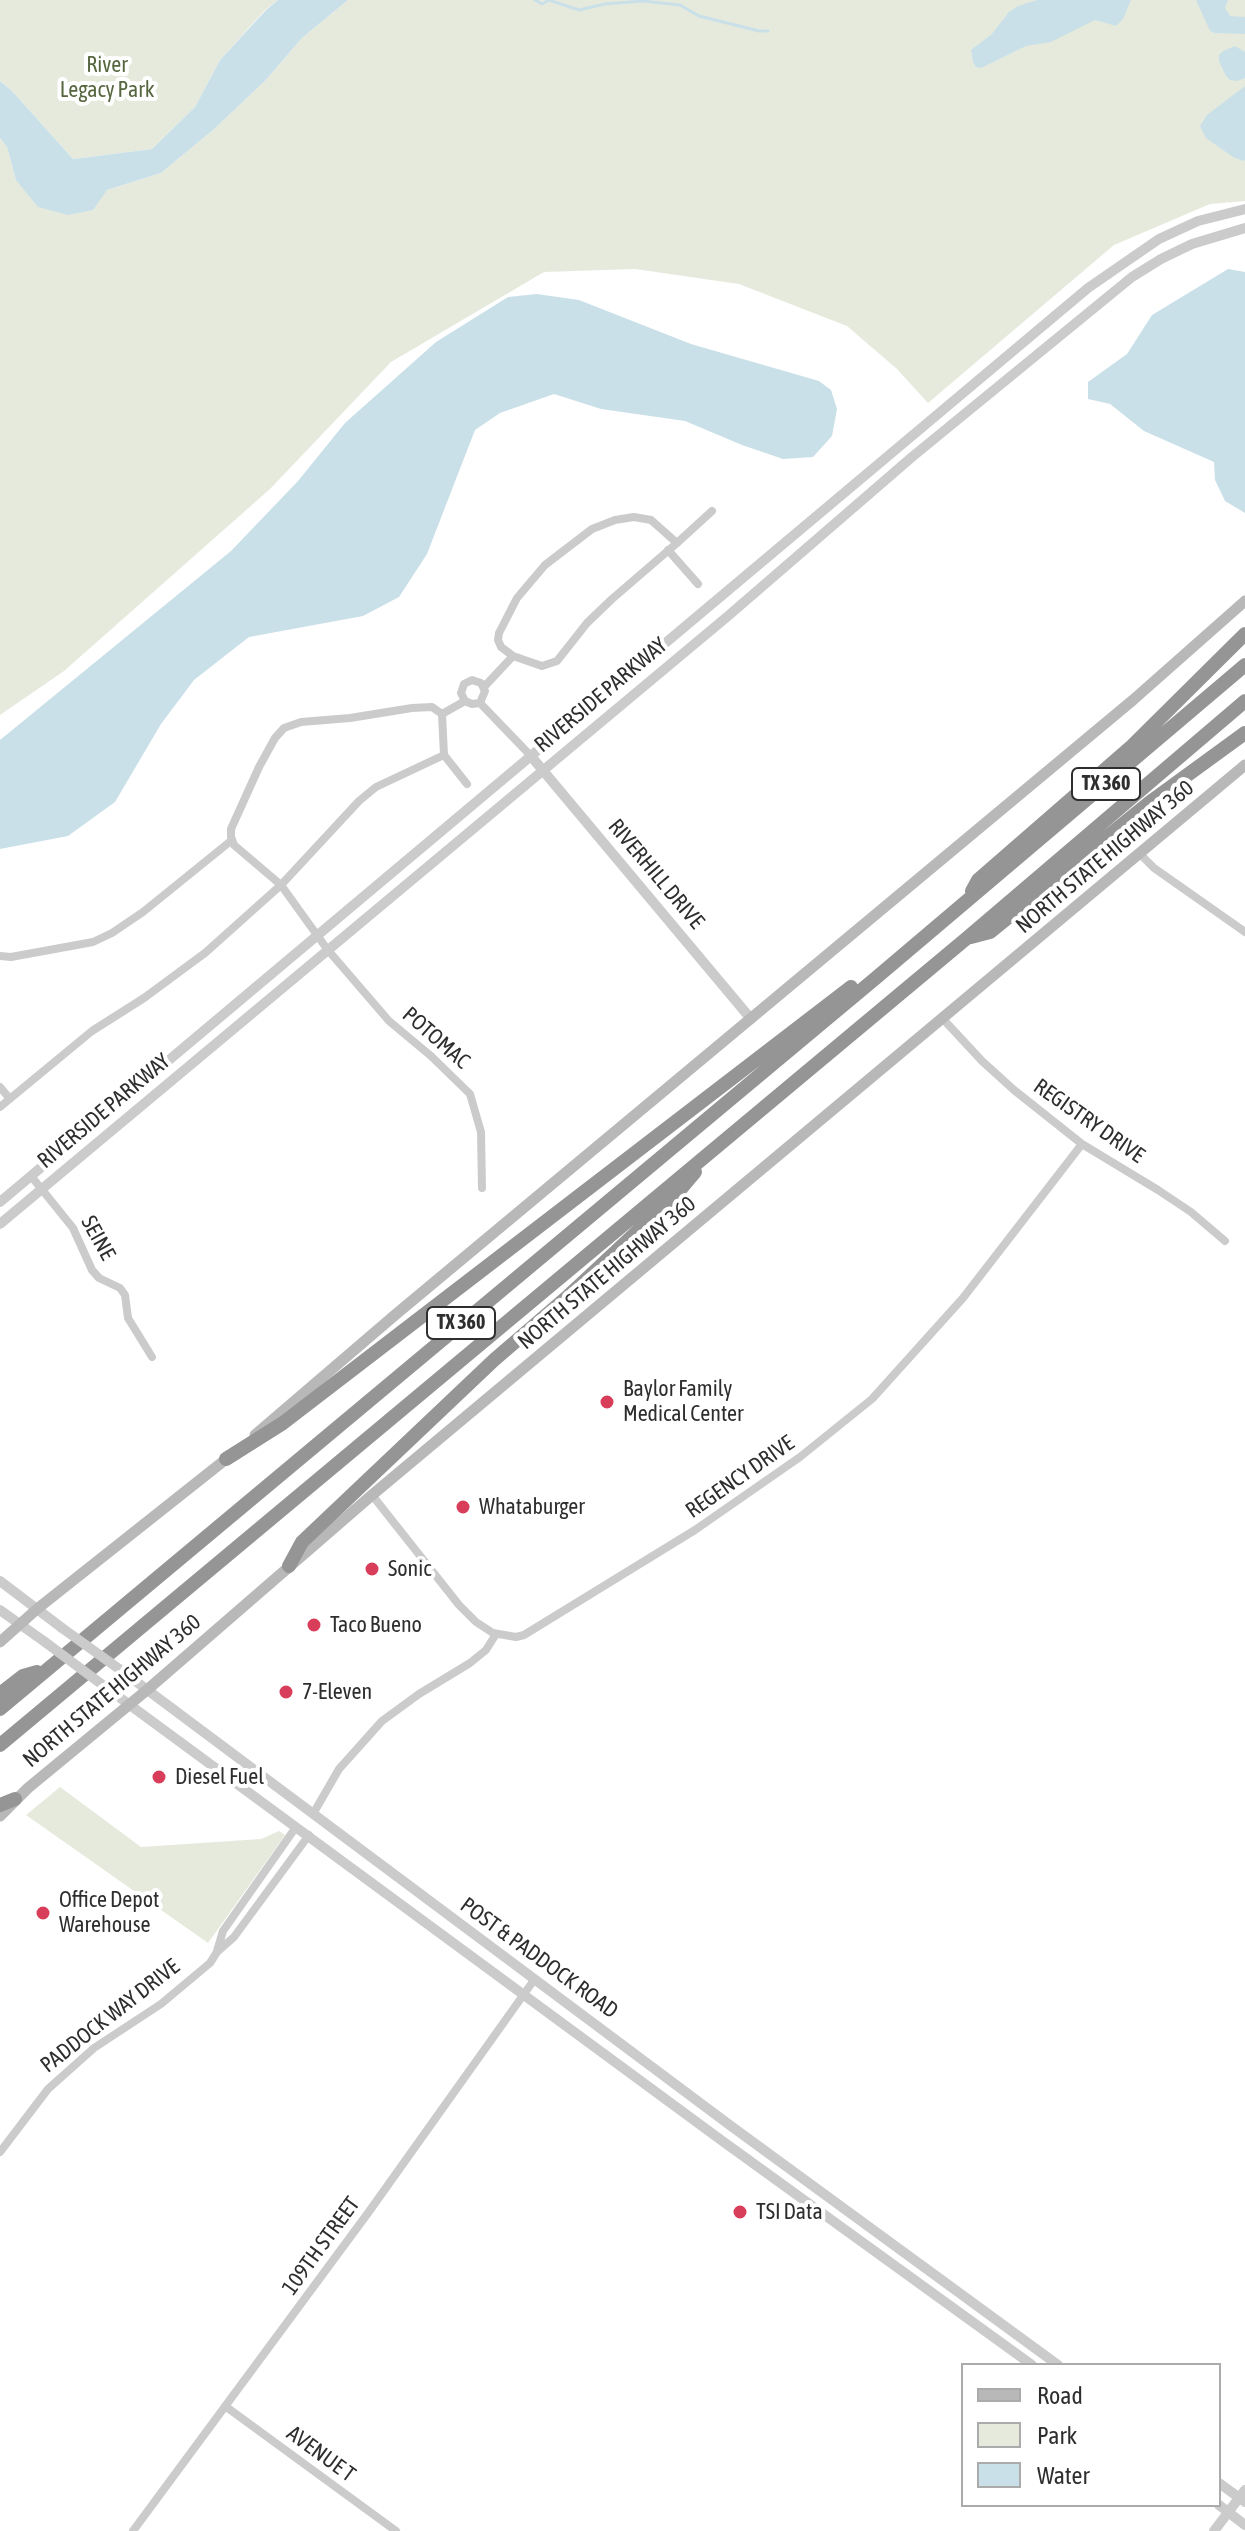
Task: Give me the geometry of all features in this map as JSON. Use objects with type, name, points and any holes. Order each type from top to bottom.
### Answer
[{"type":"highway","points":[[966,902],[978,880],[1132,746],[1245,634]]},
{"type":"highway","name":"TX 360","points":[[0,1709],[877,977],[1245,665]]},
{"type":"highway","name":"TX 360","points":[[0,1745],[967,938],[1245,701]]},
{"type":"highway","points":[[967,938],[990,932],[1149,803],[1245,733]]},
{"type":"highway","points":[[226,1459],[283,1423],[854,985],[877,977]]},
{"type":"highway","points":[[289,1566],[302,1542],[494,1360],[673,1198],[715,1147]]},
{"type":"highway","points":[[0,1694],[23,1676],[46,1670]]},
{"type":"main road","points":[[0,1642],[226,1459],[1133,700],[1245,601]]},
{"type":"main road","name":"NORTH STATE HIGHWAY 360","points":[[0,1816],[7,1802],[147,1690],[372,1495],[1245,765]]},
{"type":"street","name":"RIVERSIDE PARKWAY","points":[[0,1202],[1088,288],[1139,250],[1198,221],[1245,209]]},
{"type":"street","name":"RIVERSIDE PARKWAY","points":[[0,1224],[728,616],[912,457],[1132,277],[1192,244],[1245,228]]},
{"type":"street","points":[[919,431],[930,445]]},
{"type":"street","points":[[677,543],[651,520],[634,517],[592,529],[545,565],[517,598],[498,640],[501,647],[513,656],[542,666],[557,661],[587,623],[677,543],[712,511]]},
{"type":"street","points":[[668,550],[698,584]]},
{"type":"street","points":[[484,687],[513,656]]},
{"type":"street","points":[[477,681],[484,687],[485,696],[480,703],[465,701],[461,693],[464,684],[477,681]]},
{"type":"street","points":[[442,714],[465,701]]},
{"type":"street","points":[[480,703],[530,755]]},
{"type":"street","points":[[0,956],[11,957],[93,942],[143,912],[232,840],[231,829],[259,767],[284,728],[301,722],[412,708],[432,707],[442,714]]},
{"type":"street","points":[[442,714],[444,755],[467,784]]},
{"type":"street","points":[[0,1107],[92,1031],[205,953],[281,885],[359,801],[376,787],[444,755]]},
{"type":"street","name":"RIVERHILL DRIVE","points":[[530,755],[751,1019]]},
{"type":"street","name":"POTOMAC","points":[[232,840],[281,885],[327,949],[389,1021],[470,1094],[481,1132],[482,1188]]},
{"type":"street","points":[[1140,854],[1154,868],[1245,932]]},
{"type":"street","name":"REGISTRY DRIVE","points":[[943,1019],[1014,1090],[1082,1144],[1191,1212],[1225,1241]]},
{"type":"street","points":[[0,1087],[10,1099]]},
{"type":"street","name":"REGENCY DRIVE","points":[[496,1634],[524,1635],[576,1604],[707,1522],[846,1422],[872,1399],[963,1298],[1082,1144]]},
{"type":"street","name":"SEINE","points":[[31,1176],[73,1228],[92,1270],[99,1278],[120,1288],[125,1295],[128,1318],[152,1357]]},
{"type":"street","points":[[372,1495],[459,1605],[476,1622],[496,1634]]},
{"type":"street","name":"POST & PADDOCK ROAD","points":[[0,1581],[731,2126],[1055,2363]]},
{"type":"street","name":"POST & PADDOCK ROAD","points":[[0,1610],[1029,2363]]},
{"type":"street","name":"PADDOCK WAY DRIVE","points":[[0,2152],[48,2089],[94,2048],[161,2004],[210,1963],[234,1937],[309,1835],[313,1814],[339,1769],[382,1721],[470,1663],[486,1650],[496,1634]]},
{"type":"street","name":"PADDOCK WAY DRIVE","points":[[217,1952],[223,1931],[296,1827],[313,1814]]},
{"type":"street","name":"109TH STREET","points":[[133,2531],[368,2213],[534,1980]]},
{"type":"street","points":[[721,2140],[731,2126]]},
{"type":"street","points":[[971,2319],[980,2308]]},
{"type":"street","name":"AVENUE T","points":[[225,2406],[396,2531]]},
{"type":"street","points":[[1221,2484],[1243,2496]]},
{"type":"street","points":[[1214,2531],[1223,2508],[1243,2496]]},
{"type":"street","points":[[1223,2508],[1242,2525]]},
{"type":"green space","name":"River Legacy Park","points":[[0,0],[278,0],[220,60],[195,107],[152,149],[73,159],[0,81]]},
{"type":"green space","points":[[348,0],[1245,0],[1245,201],[1210,204],[1114,245],[928,403],[897,369],[847,326],[739,284],[635,269],[544,272],[391,362],[270,489],[64,671],[0,715],[0,138],[7,147],[16,180],[107,190],[161,173],[213,130],[265,81],[302,38]]},
{"type":"green space","points":[[60,1787],[141,1847],[261,1839],[279,1831],[285,1835],[208,1943],[26,1815]]},
{"type":"water","points":[[278,0],[348,0],[302,38],[265,81],[213,130],[161,173],[107,190],[93,210],[68,215],[38,207],[16,180],[7,147],[0,138],[0,81],[73,159],[152,149],[195,107],[220,60]]},
{"type":"water","points":[[1037,0],[1131,0],[1123,19],[1116,26],[1095,20],[1051,42],[1026,46],[981,68],[976,67],[971,50],[992,34],[1009,12]]},
{"type":"water","points":[[1196,0],[1228,0],[1225,8],[1230,16],[1245,17],[1245,34],[1210,31]]},
{"type":"water","points":[[1235,46],[1245,52],[1245,78],[1237,81],[1226,76],[1219,61],[1223,51]]},
{"type":"water","points":[[1245,86],[1243,161],[1206,138],[1200,126],[1207,115]]},
{"type":"water","points":[[1228,269],[1245,272],[1245,513],[1225,501],[1215,480],[1214,462],[1144,431],[1110,404],[1088,399],[1088,382],[1127,354],[1152,315]]},
{"type":"water","points":[[537,294],[579,300],[691,344],[819,381],[831,390],[837,409],[832,436],[813,457],[783,459],[685,421],[601,409],[554,394],[500,413],[475,430],[427,554],[399,597],[363,616],[249,637],[194,680],[161,724],[115,802],[68,836],[0,849],[0,740],[231,551],[298,481],[345,423],[436,342],[508,297]]},
{"type":"waterway","points":[[535,0],[542,4],[549,0],[579,10],[643,1],[680,5],[699,16],[768,31]]},
{"type":"place","name":"Baylor Family Medical Center","points":[[607,1402]]},
{"type":"place","name":"Whataburger","points":[[463,1507]]},
{"type":"place","name":"Sonic","points":[[372,1569]]},
{"type":"place","name":"Taco Bueno","points":[[314,1625]]},
{"type":"place","name":"7-Eleven","points":[[286,1692]]},
{"type":"place","name":"Diesel Fuel","points":[[159,1777]]},
{"type":"place","name":"Office Depot Warehouse","points":[[43,1913]]},
{"type":"place","name":"TSI Data","points":[[740,2212]]}]
